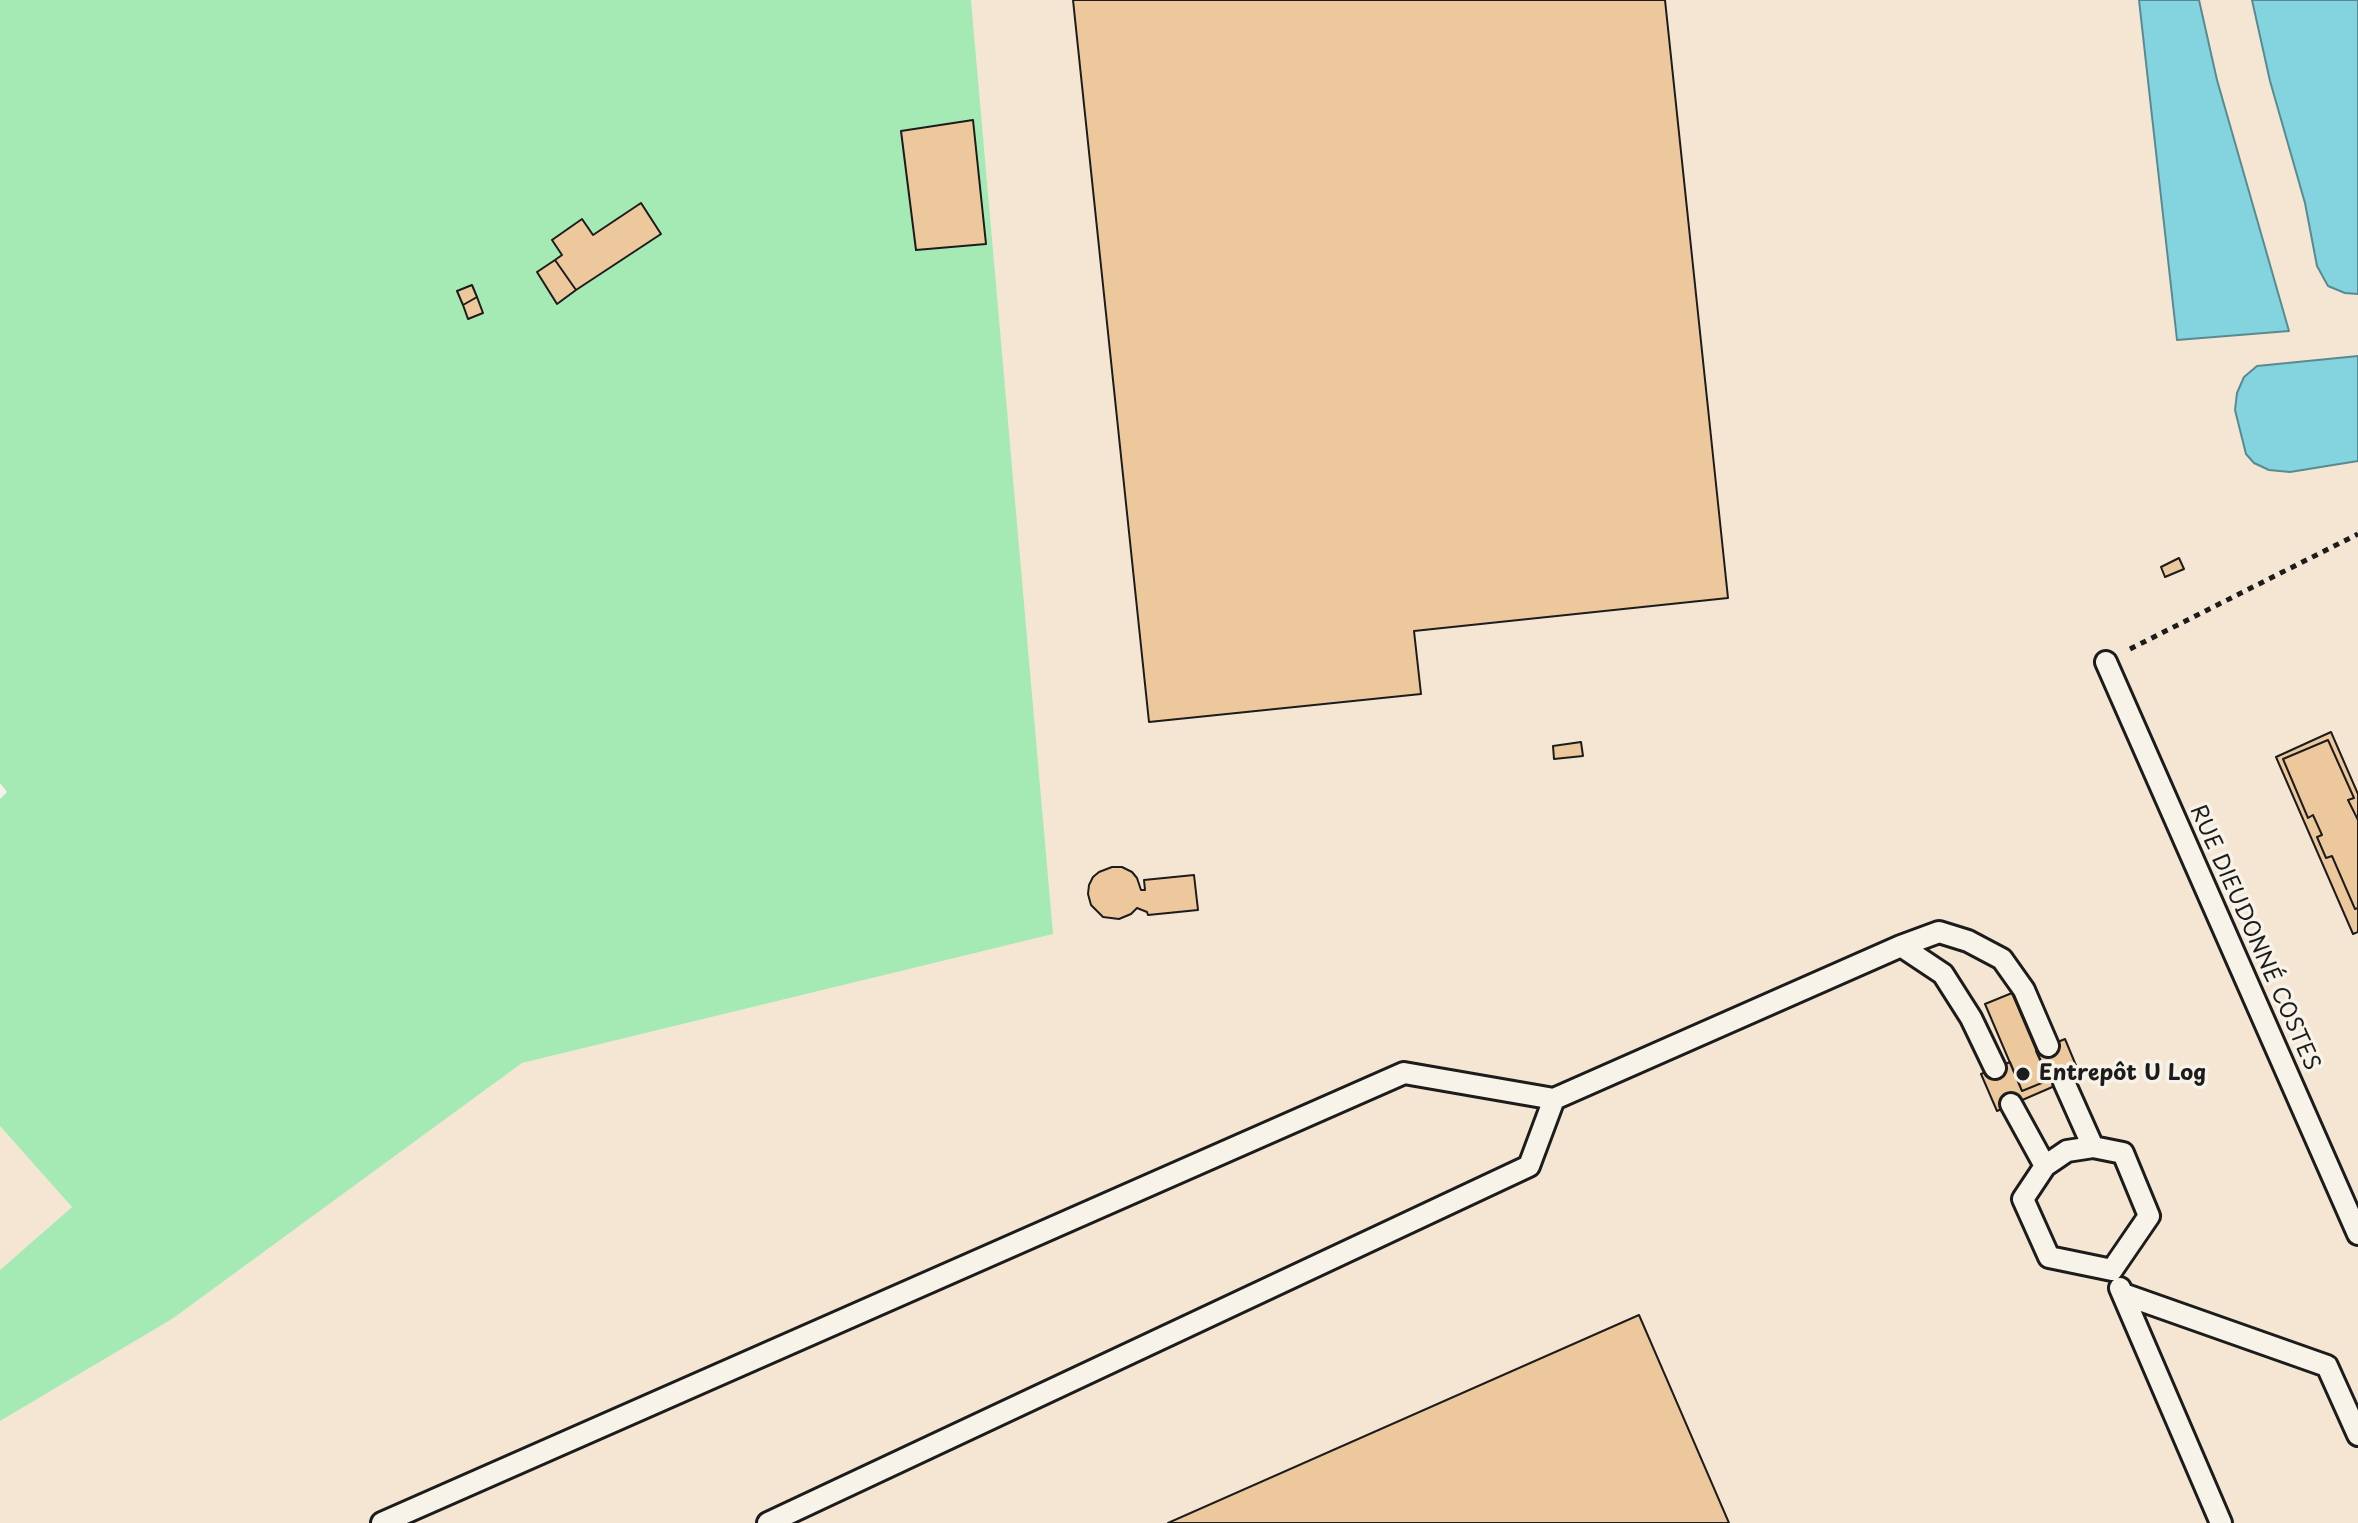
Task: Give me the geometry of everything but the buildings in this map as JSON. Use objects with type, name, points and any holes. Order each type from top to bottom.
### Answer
[{"type":"lane","name":"RUE DIEUDONNÉ COSTES","points":[[2106,662],[2358,1234]]},
{"type":"lane","points":[[382,1523],[1404,1073],[1554,1099],[1939,932],[1968,941],[2002,959],[2024,990],[2048,1046]]},
{"type":"lane","points":[[1901,946],[1943,974],[1971,1018],[1995,1068]]},
{"type":"lane","points":[[2064,1082],[2093,1147]]},
{"type":"lane","points":[[768,1523],[1529,1166],[1554,1099]]},
{"type":"lane","points":[[2011,1104],[2045,1166]]},
{"type":"lane","points":[[2093,1147],[2123,1153],[2149,1216],[2112,1270],[2049,1257],[2023,1199],[2045,1166],[2067,1151],[2093,1147]]},
{"type":"lane","points":[[2112,1270],[2221,1523]]},
{"type":"lane","points":[[2123,1294],[2327,1366],[2358,1435]]},
{"type":"path","points":[[2106,662],[2358,534]]},
{"type":"shaded area","points":[[971,0],[2358,0],[2358,1523],[0,1523],[0,1421],[172,1319],[522,1063],[1052,934]]},
{"type":"shaded area","points":[[0,1126],[72,1207],[0,1270]]},
{"type":"green space","points":[[0,0],[971,0],[1053,934],[522,1063],[172,1319],[0,1421],[0,1270],[72,1207],[0,1126],[0,799],[7,792],[0,783]]},
{"type":"water","points":[[2139,0],[2199,0],[2217,80],[2289,331],[2177,340]]},
{"type":"water","points":[[2252,0],[2358,0],[2358,294],[2328,286],[2317,266],[2305,203],[2270,81]]},
{"type":"water","points":[[2358,356],[2358,461],[2290,472],[2269,470],[2254,463],[2246,454],[2235,410],[2237,393],[2244,377],[2257,366]]},
{"type":"place","name":"Entrepôt U Log","points":[[2023,1074]]}]
